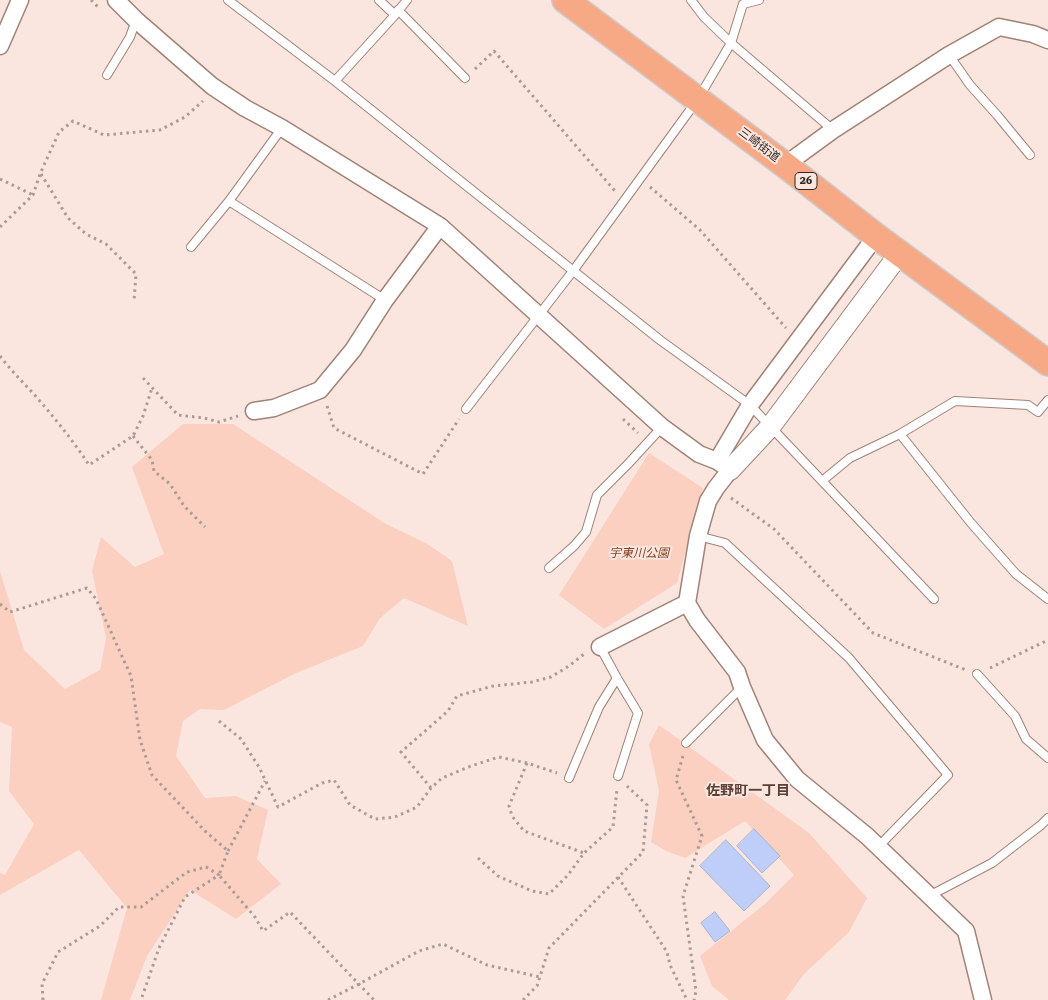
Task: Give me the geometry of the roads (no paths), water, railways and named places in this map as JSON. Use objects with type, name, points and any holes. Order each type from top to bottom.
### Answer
[{"type":"main road","name":"三崎街道","points":[[564,0],[698,99],[876,236],[1048,363]]},
{"type":"street","points":[[0,46],[20,0]]},
{"type":"street","points":[[120,2],[136,20],[212,86],[440,226],[662,427],[699,454],[723,465]]},
{"type":"street","points":[[785,165],[833,130],[999,26],[1033,34],[1048,40]]},
{"type":"street","points":[[254,411],[274,408],[320,390],[353,350],[385,300],[440,226]]},
{"type":"street","points":[[876,236],[750,405],[723,465],[716,488],[708,501],[698,536],[687,603],[697,620],[737,672],[765,740],[797,779],[867,836],[966,931],[983,1000]]},
{"type":"street","points":[[723,465],[770,427],[900,252]]},
{"type":"street","points":[[600,647],[687,603]]},
{"type":"lane","points":[[228,0],[335,81],[660,340],[750,405],[934,600]]},
{"type":"lane","points":[[379,0],[396,12],[465,78]]},
{"type":"lane","points":[[335,81],[406,0]]},
{"type":"lane","points":[[691,0],[704,18],[731,43],[833,130]]},
{"type":"lane","points":[[466,409],[573,271],[698,99],[731,43],[743,4],[759,0]]},
{"type":"lane","points":[[107,75],[130,37],[136,20]]},
{"type":"lane","points":[[950,55],[970,85],[1030,155]]},
{"type":"lane","points":[[191,246],[229,201],[282,128]]},
{"type":"lane","points":[[229,201],[385,300]]},
{"type":"lane","points":[[822,481],[850,458],[900,434],[954,401],[1028,405],[1038,412],[1048,400]]},
{"type":"lane","points":[[549,568],[574,546],[586,532],[597,495],[662,427]]},
{"type":"lane","points":[[900,434],[971,523],[1016,574],[1048,599]]},
{"type":"lane","points":[[698,536],[725,543],[849,658],[948,775],[878,847]]},
{"type":"lane","points":[[600,647],[638,713],[618,776]]},
{"type":"lane","points":[[977,674],[1015,716],[1026,739],[1048,758]]},
{"type":"lane","points":[[569,778],[599,707],[617,678]]},
{"type":"lane","points":[[686,743],[742,687]]},
{"type":"lane","points":[[929,896],[992,863],[1048,818]]},
{"type":"district","name":"佐野町一丁目","points":[[748,791]]},
{"type":"park label","name":"宇東川公園","points":[[639,553]]}]
